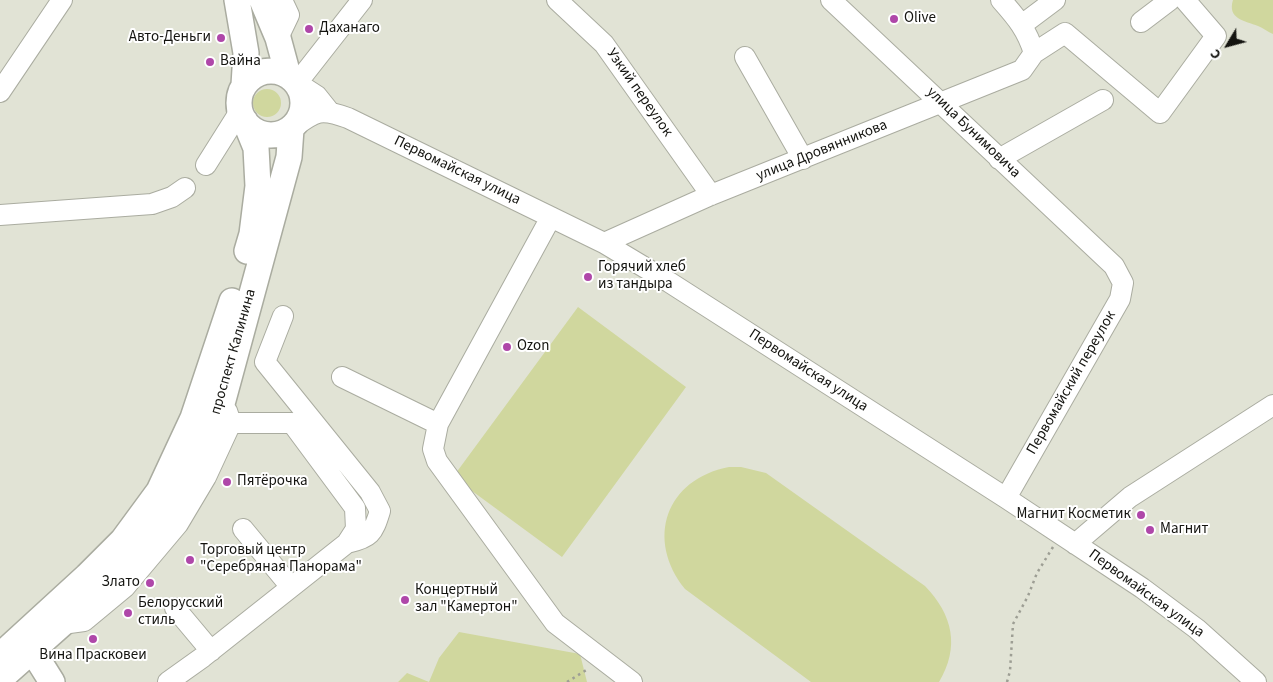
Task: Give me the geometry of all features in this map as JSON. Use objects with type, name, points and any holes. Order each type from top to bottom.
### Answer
[{"type":"main road","points":[[237,0],[246,53],[244,85],[240,97],[242,116],[255,130],[267,135],[279,134],[291,128]]},
{"type":"main road","name":"проспект Калинина","points":[[0,679],[62,624],[142,546],[169,513],[194,469],[223,400],[289,157],[291,128],[300,119],[304,107],[303,94],[293,79],[262,0]]},
{"type":"main road","points":[[244,85],[253,76],[264,71],[276,70],[293,79]]},
{"type":"main road","name":"проспект Калинина","points":[[0,656],[87,576],[122,540],[159,491],[193,418],[224,330],[252,234],[258,186],[256,148],[242,116]]},
{"type":"main road","points":[[32,650],[52,682]]},
{"type":"street","points":[[0,92],[62,0]]},
{"type":"street","points":[[278,38],[288,16],[282,0]]},
{"type":"street","points":[[293,79],[362,0]]},
{"type":"street","name":"Узкий переулок","points":[[557,0],[604,44],[711,195]]},
{"type":"street","name":"улица Бунимовича","points":[[831,0],[1114,266]]},
{"type":"street","points":[[1001,0],[1023,24],[1034,53]]},
{"type":"street","points":[[1023,24],[1055,0]]},
{"type":"street","points":[[1141,22],[1170,0]]},
{"type":"street","name":"улица Дровянникова","points":[[604,244],[711,195],[1022,70],[1034,53],[1065,33],[1160,113],[1216,36],[1185,0]]},
{"type":"street","points":[[745,57],[803,159]]},
{"type":"street","name":"Первомайская улица","points":[[293,79],[317,96],[329,111],[368,126],[551,217],[604,244],[670,282],[1006,498],[1142,588],[1197,629],[1256,682]]},
{"type":"street","points":[[999,159],[1103,100]]},
{"type":"street","points":[[291,128],[313,113],[329,111]]},
{"type":"street","points":[[206,165],[242,116]]},
{"type":"street","points":[[0,215],[152,204],[172,197],[185,188]]},
{"type":"street","points":[[551,217],[438,424],[433,449],[437,461],[555,623],[632,682]]},
{"type":"street","name":"Первомайский переулок","points":[[1006,498],[1120,299],[1123,283],[1114,266]]},
{"type":"street","points":[[283,316],[265,362],[370,492],[380,512],[375,528],[364,539],[347,543]]},
{"type":"street","points":[[342,377],[438,424]]},
{"type":"street","points":[[62,624],[84,621],[125,587],[172,531],[206,477],[231,423],[223,400]]},
{"type":"street","points":[[1068,539],[1273,405]]},
{"type":"street","points":[[168,682],[347,543],[356,529],[355,508],[292,423],[231,423]]},
{"type":"street","points":[[243,529],[291,587]]},
{"type":"street","points":[[175,608],[210,651]]},
{"type":"path","points":[[1007,682],[1010,671],[1013,624],[1028,596],[1037,573],[1068,539]]},
{"type":"path","points":[[567,682],[587,669]]},
{"type":"green space","points":[[1233,0],[1273,0],[1273,34],[1238,18],[1233,11]]},
{"type":"green space","points":[[267,89],[277,93],[281,103],[277,113],[267,117],[257,113],[253,103],[257,93]]},
{"type":"green space","points":[[578,307],[686,387],[562,557],[453,477]]},
{"type":"green space","points":[[729,467],[741,467],[766,473],[925,586],[942,608],[950,632],[950,656],[939,682],[811,682],[685,589],[673,570],[666,551],[665,532],[668,514],[677,498],[690,484],[707,474]]},
{"type":"green space","points":[[459,632],[580,654],[587,682],[429,682],[439,658]]},
{"type":"green space","points":[[407,673],[429,682],[398,682]]},
{"type":"place","name":"Olive","points":[[894,19]]},
{"type":"place","name":"Даханаго","points":[[309,29]]},
{"type":"place","name":"Авто-Деньги","points":[[221,38]]},
{"type":"place","name":"Вайна","points":[[210,62]]},
{"type":"place","name":"Горячий хлеб из тандыра","points":[[588,277]]},
{"type":"place","name":"Ozon","points":[[507,347]]},
{"type":"place","name":"Пятёрочка","points":[[227,482]]},
{"type":"place","name":"Магнит Косметик","points":[[1141,515]]},
{"type":"place","name":"Магнит","points":[[1150,530]]},
{"type":"place","name":"Торговый центр \"Серебряная Панорама\"","points":[[190,560]]},
{"type":"place","name":"Злато","points":[[150,583]]},
{"type":"place","name":"Концертный зал \"Камертон\"","points":[[405,600]]},
{"type":"place","name":"Белорусский стиль","points":[[128,613]]},
{"type":"place","name":"Вина Прасковеи","points":[[93,639]]}]
